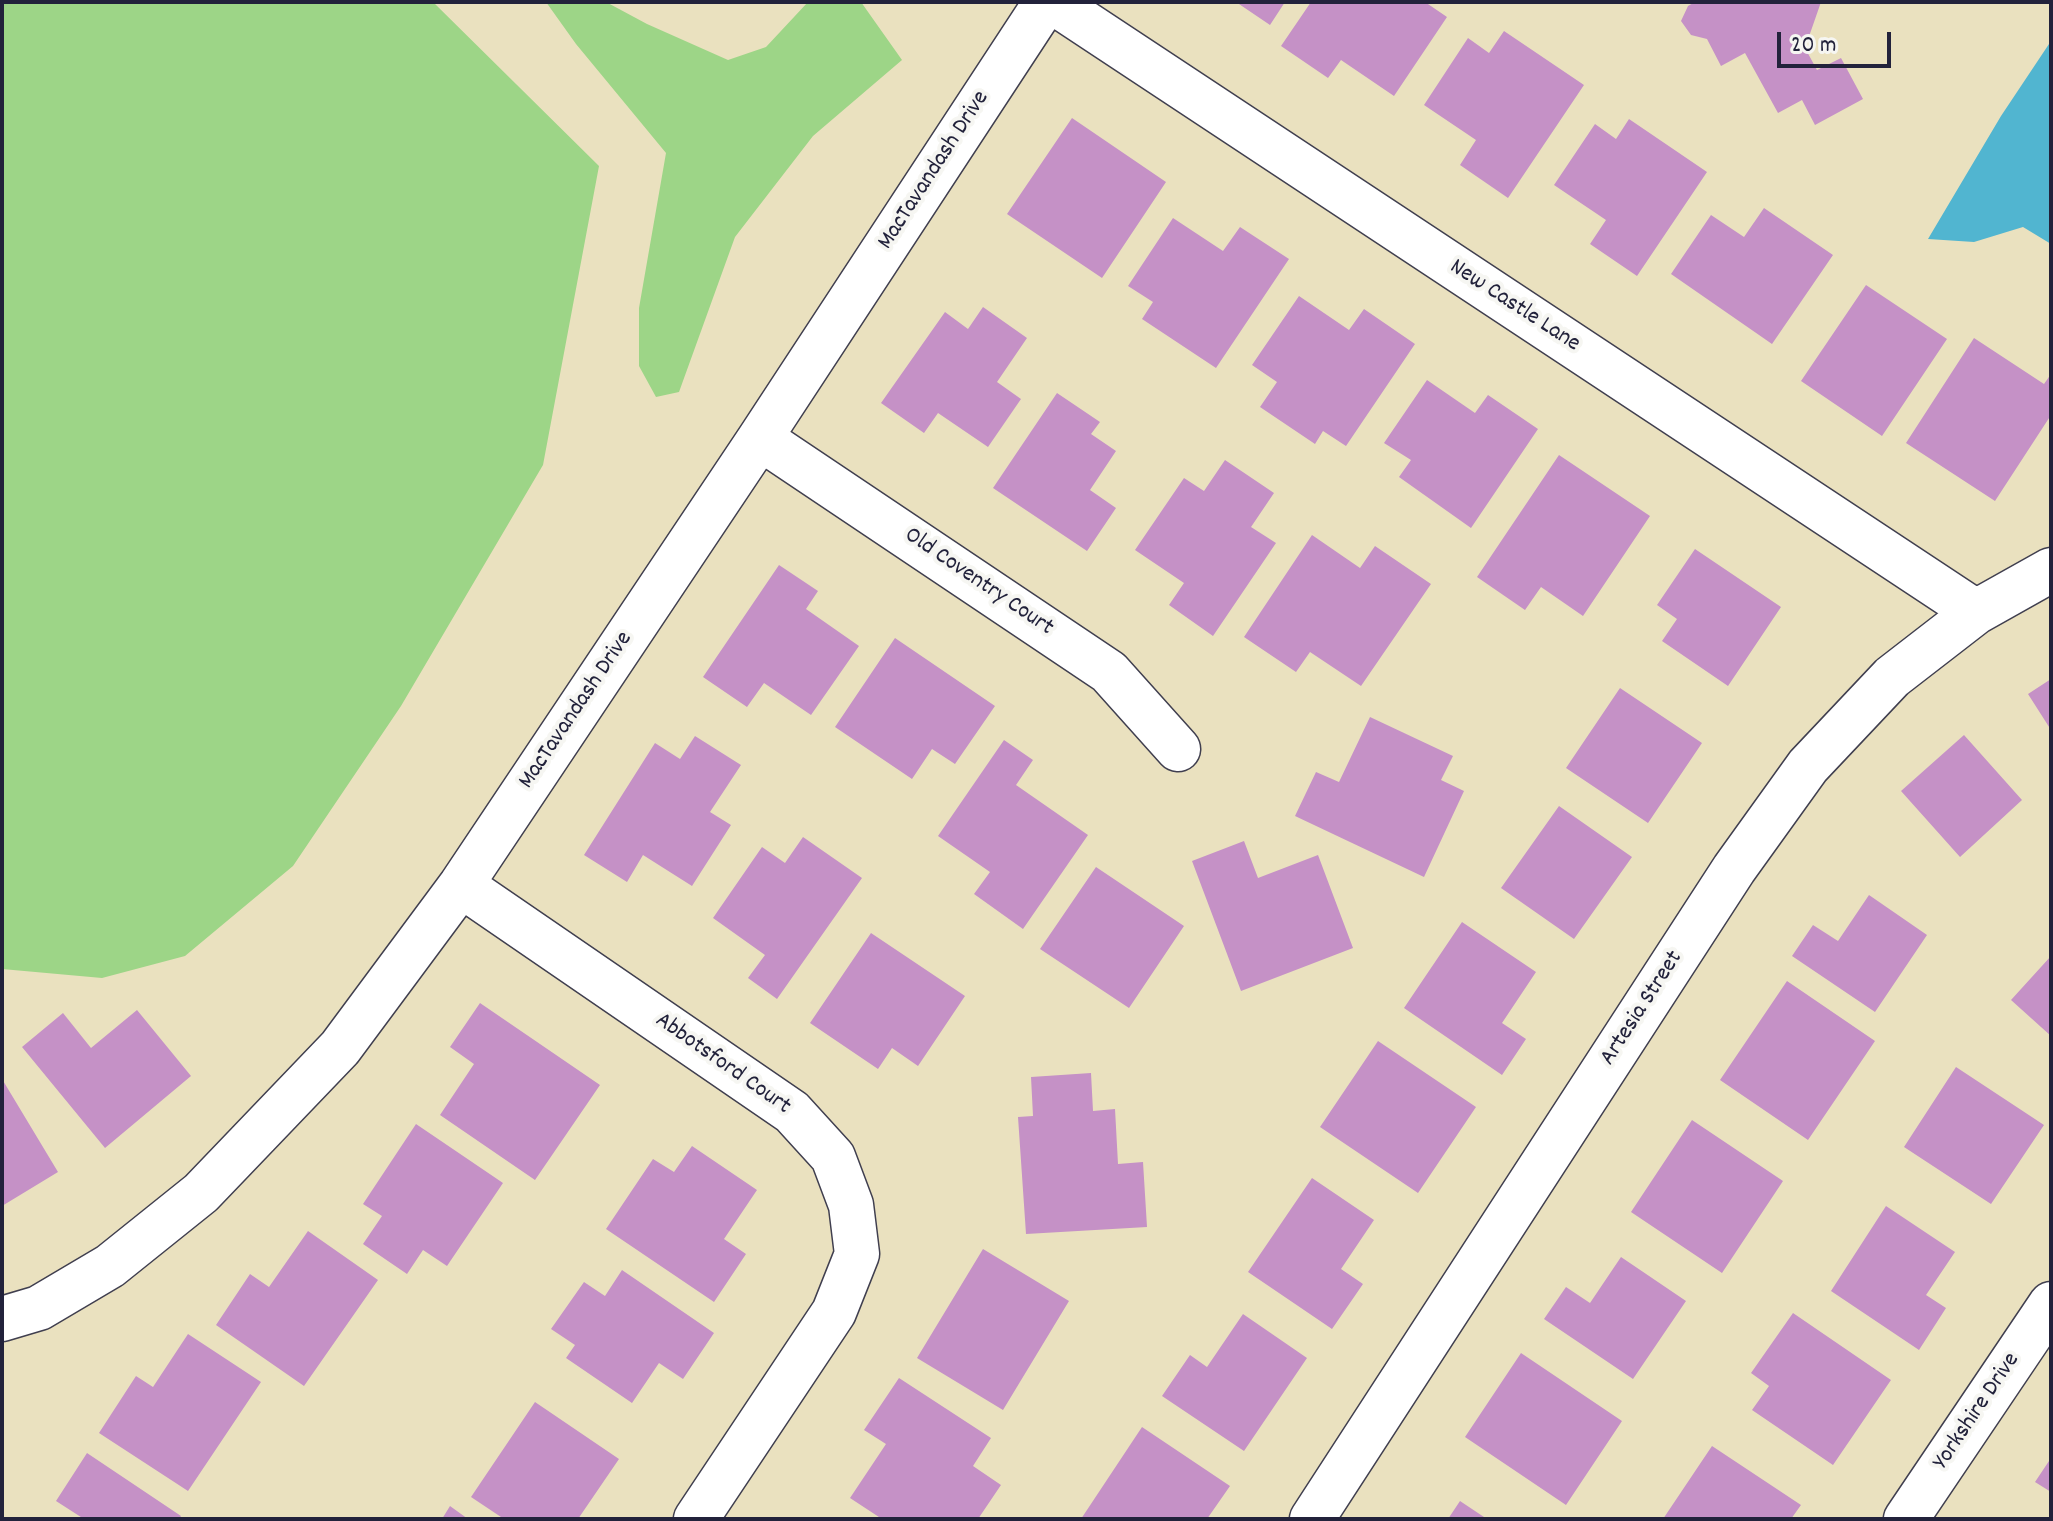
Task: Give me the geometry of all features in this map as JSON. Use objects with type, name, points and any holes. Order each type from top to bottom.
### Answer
[{"type":"street","name":"MacTavandash Drive","points":[[2,1319],[39,1308],[110,1266],[201,1193],[340,1048],[461,885],[1046,2]]},
{"type":"street","name":"New Castle Lane","points":[[1053,2],[1976,612]]},
{"type":"street","name":"Old Coventry Court","points":[[760,438],[1109,672],[1178,749]]},
{"type":"street","name":"Artesia Street","points":[[1312,1519],[1725,882],[1808,766],[1892,677],[1976,612],[2051,570]]},
{"type":"street","name":"Abbotsford Court","points":[[461,885],[792,1112],[833,1157],[851,1205],[857,1254],[834,1312],[696,1519]]},
{"type":"street","name":"Yorkshire Drive","points":[[1906,1519],[2051,1304]]},
{"type":"green space","points":[[2,2],[433,2],[599,166],[543,465],[401,706],[293,866],[185,956],[102,978],[2,969]]},
{"type":"green space","points":[[546,2],[606,2],[728,60],[766,47],[808,2],[861,2],[902,60],[813,136],[735,237],[679,392],[656,397],[639,366],[639,308],[666,153],[576,44]]},
{"type":"water","points":[[2051,41],[2051,244],[2023,227],[1974,242],[1928,239],[2001,116]]},
{"type":"building","points":[[1236,2],[1285,2],[1270,25]]},
{"type":"building","points":[[1311,2],[1425,2],[1447,17],[1394,96],[1341,60],[1328,78],[1281,46]]},
{"type":"building","points":[[1695,2],[1821,2],[1805,48],[1817,70],[1841,58],[1863,99],[1815,125],[1802,100],[1778,113],[1745,53],[1721,66],[1707,39],[1691,35],[1681,21],[1688,6]]},
{"type":"building","points":[[1504,31],[1584,85],[1508,198],[1460,165],[1476,140],[1424,105],[1468,38],[1489,53]]},
{"type":"building","points":[[1072,118],[1166,182],[1102,278],[1007,214]]},
{"type":"building","points":[[1629,119],[1707,172],[1637,276],[1590,244],[1606,220],[1554,185],[1595,124],[1616,139]]},
{"type":"building","points":[[1764,208],[1833,255],[1772,344],[1671,274],[1711,215],[1744,237]]},
{"type":"building","points":[[1173,218],[1223,251],[1240,227],[1289,259],[1216,368],[1142,319],[1153,302],[1128,286]]},
{"type":"building","points":[[1866,285],[1947,339],[1882,436],[1801,381]]},
{"type":"building","points":[[1299,296],[1349,330],[1364,309],[1415,344],[1346,446],[1323,431],[1315,444],[1260,407],[1277,382],[1252,365]]},
{"type":"building","points":[[983,307],[1027,338],[997,382],[1021,399],[988,447],[938,413],[924,433],[881,403],[945,312],[968,329]]},
{"type":"building","points":[[1974,338],[2044,384],[2051,374],[2051,415],[1995,501],[1906,443]]},
{"type":"building","points":[[1427,380],[1475,413],[1488,395],[1538,429],[1471,528],[1399,477],[1411,460],[1384,443]]},
{"type":"building","points":[[1057,393],[1100,422],[1091,434],[1116,451],[1090,490],[1116,508],[1087,551],[993,488]]},
{"type":"building","points":[[1559,455],[1650,516],[1583,616],[1541,587],[1525,610],[1477,577]]},
{"type":"building","points":[[1225,460],[1274,493],[1251,527],[1276,543],[1213,636],[1169,605],[1184,583],[1135,550],[1184,478],[1204,491]]},
{"type":"building","points":[[1312,535],[1360,568],[1375,546],[1431,584],[1361,686],[1310,652],[1296,672],[1244,637]]},
{"type":"building","points":[[1695,549],[1781,607],[1728,686],[1662,641],[1677,619],[1657,605]]},
{"type":"building","points":[[779,565],[818,591],[806,609],[859,646],[811,715],[764,683],[747,707],[703,677]]},
{"type":"building","points":[[895,638],[995,706],[955,764],[932,749],[912,779],[835,727]]},
{"type":"building","points":[[2051,679],[2051,730],[2028,694]]},
{"type":"building","points":[[1620,688],[1702,743],[1648,823],[1566,768]]},
{"type":"building","points":[[1370,717],[1453,756],[1441,780],[1464,791],[1424,877],[1295,816],[1316,772],[1339,782]]},
{"type":"building","points":[[1964,735],[2022,800],[1960,857],[1901,791]]},
{"type":"building","points":[[695,736],[741,765],[710,812],[731,825],[692,886],[643,855],[627,882],[584,855],[655,743],[680,759]]},
{"type":"building","points":[[1004,740],[1033,760],[1016,785],[1088,835],[1023,929],[974,894],[990,872],[938,836]]},
{"type":"building","points":[[1559,806],[1632,857],[1574,939],[1501,888]]},
{"type":"building","points":[[803,837],[862,878],[777,999],[748,978],[765,955],[713,918],[762,847],[785,863]]},
{"type":"building","points":[[1244,841],[1258,878],[1318,855],[1353,948],[1241,991],[1192,861]]},
{"type":"building","points":[[1096,867],[1184,926],[1129,1008],[1040,949]]},
{"type":"building","points":[[1869,895],[1927,935],[1875,1012],[1792,956],[1813,925],[1838,941]]},
{"type":"building","points":[[1462,922],[1536,972],[1502,1023],[1526,1039],[1502,1075],[1404,1008]]},
{"type":"building","points":[[871,933],[965,996],[918,1066],[892,1048],[878,1069],[810,1023]]},
{"type":"building","points":[[2051,956],[2051,1036],[2011,1000]]},
{"type":"building","points":[[1787,981],[1875,1041],[1808,1140],[1720,1080]]},
{"type":"building","points":[[480,1003],[600,1085],[535,1180],[440,1115],[474,1064],[450,1047]]},
{"type":"building","points":[[137,1010],[191,1076],[105,1148],[22,1047],[63,1013],[91,1048]]},
{"type":"building","points":[[1378,1041],[1476,1107],[1418,1193],[1320,1127]]},
{"type":"building","points":[[1956,1067],[2044,1125],[1991,1204],[1904,1147]]},
{"type":"building","points":[[1091,1073],[1093,1111],[1115,1109],[1118,1164],[1143,1162],[1147,1227],[1026,1234],[1018,1117],[1033,1116],[1031,1077]]},
{"type":"building","points":[[2,1079],[58,1172],[2,1206]]},
{"type":"building","points":[[1692,1120],[1783,1181],[1722,1273],[1631,1212]]},
{"type":"building","points":[[416,1124],[503,1183],[447,1266],[423,1250],[407,1274],[363,1244],[382,1216],[363,1204]]},
{"type":"building","points":[[692,1146],[757,1190],[724,1239],[746,1254],[714,1302],[606,1229],[653,1159],[674,1172]]},
{"type":"building","points":[[1312,1178],[1374,1220],[1341,1269],[1363,1284],[1332,1329],[1248,1272]]},
{"type":"building","points":[[1886,1206],[1955,1252],[1926,1295],[1946,1308],[1919,1350],[1831,1291]]},
{"type":"building","points":[[308,1231],[378,1280],[304,1386],[216,1325],[250,1274],[269,1287]]},
{"type":"building","points":[[983,1249],[1069,1301],[1003,1410],[917,1358]]},
{"type":"building","points":[[1621,1257],[1686,1301],[1633,1379],[1544,1319],[1566,1287],[1590,1303]]},
{"type":"building","points":[[622,1270],[714,1333],[683,1379],[659,1363],[632,1403],[566,1358],[575,1345],[551,1329],[584,1282],[605,1296]]},
{"type":"building","points":[[1793,1313],[1891,1380],[1833,1465],[1752,1410],[1769,1386],[1751,1373]]},
{"type":"building","points":[[1243,1314],[1307,1358],[1244,1451],[1162,1396],[1190,1355],[1207,1367]]},
{"type":"building","points":[[188,1334],[261,1382],[188,1491],[99,1433],[136,1376],[153,1387]]},
{"type":"building","points":[[1521,1353],[1622,1421],[1566,1505],[1465,1437]]},
{"type":"building","points":[[899,1378],[991,1438],[973,1466],[1001,1485],[978,1519],[882,1519],[850,1498],[886,1444],[864,1430]]},
{"type":"building","points":[[535,1402],[619,1459],[578,1519],[504,1519],[471,1497]]},
{"type":"building","points":[[1142,1427],[1230,1486],[1207,1519],[1081,1519]]},
{"type":"building","points":[[1712,1446],[1801,1505],[1791,1519],[1663,1519]]},
{"type":"building","points":[[87,1453],[181,1516],[179,1519],[84,1519],[56,1501]]},
{"type":"building","points":[[2051,1458],[2051,1492],[2035,1482]]},
{"type":"building","points":[[1460,1501],[1487,1519],[1448,1519]]},
{"type":"building","points":[[450,1506],[468,1519],[442,1519]]}]
